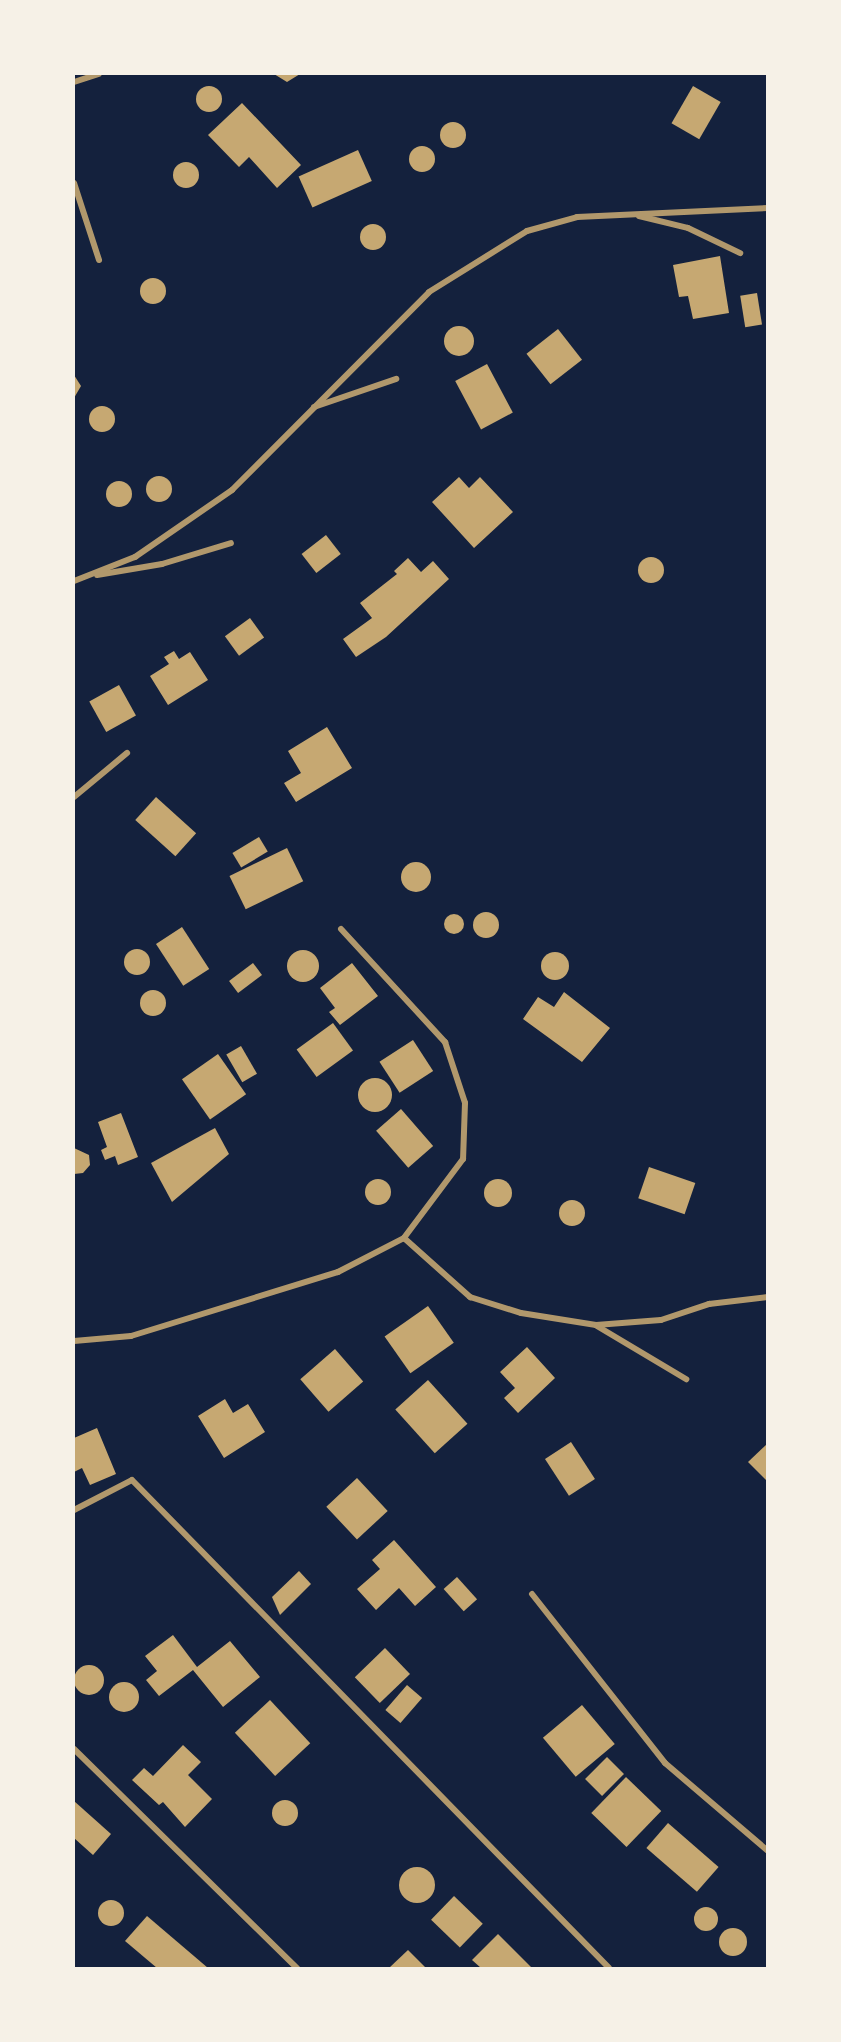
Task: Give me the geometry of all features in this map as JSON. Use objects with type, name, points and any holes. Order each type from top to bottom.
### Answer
[{"type":"street","points":[[74,82],[99,74]]},
{"type":"street","points":[[74,183],[99,260]]},
{"type":"street","points":[[74,581],[135,558],[232,490],[311,408],[429,292],[527,231],[577,217],[768,208]]},
{"type":"street","points":[[632,214],[688,228],[740,253]]},
{"type":"street","points":[[311,408],[396,379]]},
{"type":"street","points":[[82,578],[162,564],[231,543]]},
{"type":"street","points":[[74,797],[127,753]]},
{"type":"street","points":[[74,1341],[131,1336],[338,1272],[404,1238],[463,1159],[465,1103],[445,1042],[341,929]]},
{"type":"street","points":[[404,1238],[470,1297],[521,1313],[596,1325],[662,1320],[709,1304],[768,1298]]},
{"type":"street","points":[[596,1325],[686,1379]]},
{"type":"street","points":[[74,1510],[132,1480],[609,1968]]},
{"type":"street","points":[[532,1594],[665,1763],[768,1851]]},
{"type":"street","points":[[74,1749],[297,1968]]},
{"type":"building","points":[[274,74],[300,74],[287,82]]},
{"type":"building","points":[[209,86],[218,90],[222,99],[218,108],[209,112],[200,108],[196,99],[200,90]]},
{"type":"building","points":[[693,86],[721,102],[699,139],[672,123]]},
{"type":"building","points":[[242,103],[301,165],[277,188],[249,157],[239,167],[208,135]]},
{"type":"building","points":[[453,122],[462,126],[466,135],[462,144],[453,148],[444,144],[440,135],[444,126]]},
{"type":"building","points":[[422,146],[431,150],[435,159],[431,168],[422,172],[413,168],[409,159],[413,150]]},
{"type":"building","points":[[358,150],[372,181],[312,207],[299,176]]},
{"type":"building","points":[[186,162],[195,166],[199,175],[195,184],[186,188],[177,184],[173,175],[177,166]]},
{"type":"building","points":[[373,224],[383,227],[386,237],[383,247],[373,250],[363,247],[360,237],[363,227]]},
{"type":"building","points":[[720,256],[729,313],[693,319],[688,296],[679,297],[673,265]]},
{"type":"building","points":[[153,278],[162,282],[166,291],[162,300],[153,304],[144,300],[140,291],[144,282]]},
{"type":"building","points":[[757,293],[762,325],[745,327],[740,296]]},
{"type":"building","points":[[459,326],[470,330],[474,341],[470,352],[459,356],[448,352],[444,341],[448,330]]},
{"type":"building","points":[[558,329],[582,360],[550,384],[526,354]]},
{"type":"building","points":[[487,364],[513,413],[481,429],[455,381]]},
{"type":"building","points":[[74,375],[81,386],[74,398]]},
{"type":"building","points":[[102,406],[111,410],[115,419],[111,428],[102,432],[93,428],[89,419],[93,410]]},
{"type":"building","points":[[159,476],[168,480],[172,489],[168,498],[159,502],[150,498],[146,489],[150,480]]},
{"type":"building","points":[[459,477],[469,488],[480,477],[513,512],[474,548],[432,502]]},
{"type":"building","points":[[119,481],[128,485],[132,494],[128,503],[119,507],[110,503],[106,494],[110,485]]},
{"type":"building","points":[[326,535],[341,554],[316,573],[302,554]]},
{"type":"building","points":[[651,557],[660,561],[664,570],[660,579],[651,583],[642,579],[638,570],[642,561]]},
{"type":"building","points":[[408,558],[421,572],[433,561],[449,579],[386,637],[356,657],[343,639],[372,618],[360,603],[397,574],[394,571]]},
{"type":"building","points":[[250,618],[264,637],[239,656],[225,636]]},
{"type":"building","points":[[174,651],[179,659],[190,652],[208,680],[168,705],[150,676],[169,664],[164,657]]},
{"type":"building","points":[[119,685],[136,716],[106,732],[89,701]]},
{"type":"building","points":[[327,727],[352,768],[296,802],[284,783],[301,773],[288,751]]},
{"type":"building","points":[[156,797],[196,833],[175,856],[135,820]]},
{"type":"building","points":[[259,837],[268,852],[241,868],[232,853]]},
{"type":"building","points":[[287,848],[303,881],[246,909],[229,876]]},
{"type":"building","points":[[416,862],[422,863],[430,871],[430,883],[422,891],[416,892],[410,891],[402,883],[401,877],[402,871],[410,863]]},
{"type":"building","points":[[486,912],[495,916],[499,925],[495,934],[486,938],[477,934],[473,925],[477,916]]},
{"type":"building","points":[[454,914],[461,917],[464,924],[461,931],[454,934],[447,931],[444,924],[447,917]]},
{"type":"building","points":[[182,927],[209,969],[183,986],[156,944]]},
{"type":"building","points":[[137,949],[146,953],[150,962],[146,971],[137,975],[128,971],[124,962],[128,953]]},
{"type":"building","points":[[303,950],[314,955],[319,966],[314,977],[303,982],[292,977],[287,966],[292,955]]},
{"type":"building","points":[[555,952],[565,956],[569,966],[565,976],[555,980],[545,976],[541,966],[545,956]]},
{"type":"building","points":[[253,963],[262,975],[238,993],[229,981]]},
{"type":"building","points":[[352,963],[378,996],[340,1025],[329,1012],[335,1008],[320,988]]},
{"type":"building","points":[[153,990],[162,994],[166,1003],[162,1012],[153,1016],[144,1012],[140,1003],[144,994]]},
{"type":"building","points":[[564,992],[610,1028],[582,1062],[523,1019],[538,997],[554,1007]]},
{"type":"building","points":[[333,1023],[353,1051],[317,1077],[297,1049]]},
{"type":"building","points":[[413,1040],[433,1071],[400,1093],[379,1062]]},
{"type":"building","points":[[241,1046],[257,1074],[242,1082],[226,1054]]},
{"type":"building","points":[[218,1054],[246,1094],[210,1119],[182,1079]]},
{"type":"building","points":[[375,1078],[387,1083],[392,1095],[387,1107],[375,1112],[363,1107],[358,1095],[363,1083]]},
{"type":"building","points":[[401,1109],[433,1146],[408,1168],[376,1131]]},
{"type":"building","points":[[121,1113],[138,1157],[118,1165],[115,1156],[105,1160],[101,1150],[107,1147],[98,1122]]},
{"type":"building","points":[[215,1128],[229,1154],[172,1202],[151,1163]]},
{"type":"building","points":[[74,1148],[89,1155],[90,1165],[83,1173],[74,1174]]},
{"type":"building","points":[[649,1167],[695,1183],[685,1214],[638,1198]]},
{"type":"building","points":[[378,1179],[387,1183],[391,1192],[387,1201],[378,1205],[369,1201],[365,1192],[369,1183]]},
{"type":"building","points":[[498,1179],[508,1183],[512,1193],[508,1203],[498,1207],[488,1203],[484,1193],[488,1183]]},
{"type":"building","points":[[572,1200],[581,1204],[585,1213],[581,1222],[572,1226],[563,1222],[559,1213],[563,1204]]},
{"type":"building","points":[[428,1306],[454,1343],[410,1373],[385,1336]]},
{"type":"building","points":[[527,1347],[555,1378],[518,1413],[504,1398],[515,1388],[500,1372]]},
{"type":"building","points":[[335,1349],[363,1381],[328,1412],[300,1379]]},
{"type":"building","points":[[428,1380],[467,1424],[435,1453],[395,1409]]},
{"type":"building","points":[[225,1399],[233,1413],[248,1404],[265,1432],[224,1458],[198,1416]]},
{"type":"building","points":[[97,1428],[116,1474],[90,1485],[82,1468],[74,1472],[74,1438]]},
{"type":"building","points":[[571,1442],[595,1479],[569,1496],[545,1459]]},
{"type":"building","points":[[768,1443],[768,1482],[748,1462]]},
{"type":"building","points":[[357,1478],[388,1511],[357,1540],[326,1507]]},
{"type":"building","points":[[394,1540],[436,1587],[415,1606],[399,1588],[376,1610],[357,1589],[380,1569],[372,1560]]},
{"type":"building","points":[[299,1571],[311,1584],[280,1615],[272,1597]]},
{"type":"building","points":[[457,1577],[477,1599],[464,1611],[444,1589]]},
{"type":"building","points":[[173,1635],[197,1667],[230,1641],[260,1677],[223,1707],[193,1670],[159,1696],[146,1680],[157,1671],[145,1656]]},
{"type":"building","points":[[385,1648],[410,1674],[380,1703],[355,1677]]},
{"type":"building","points":[[89,1665],[95,1666],[103,1674],[103,1686],[95,1694],[89,1695],[83,1694],[75,1686],[74,1680],[75,1674],[83,1666]]},
{"type":"building","points":[[124,1682],[135,1686],[139,1697],[135,1708],[124,1712],[113,1708],[109,1697],[113,1686]]},
{"type":"building","points":[[407,1685],[422,1698],[400,1723],[385,1710]]},
{"type":"building","points":[[270,1700],[310,1743],[275,1776],[235,1733]]},
{"type":"building","points":[[582,1705],[615,1744],[576,1777],[543,1738]]},
{"type":"building","points":[[183,1745],[201,1762],[188,1775],[212,1799],[185,1827],[163,1802],[159,1805],[132,1780],[144,1768],[153,1776]]},
{"type":"building","points":[[607,1757],[624,1774],[602,1796],[585,1779]]},
{"type":"building","points":[[626,1777],[661,1811],[627,1847],[591,1813]]},
{"type":"building","points":[[285,1800],[294,1804],[298,1813],[294,1822],[285,1826],[276,1822],[272,1813],[276,1804]]},
{"type":"building","points":[[74,1801],[111,1834],[93,1855],[74,1838]]},
{"type":"building","points":[[668,1823],[719,1867],[697,1892],[646,1848]]},
{"type":"building","points":[[417,1867],[430,1872],[435,1885],[430,1898],[417,1903],[404,1898],[399,1885],[404,1872]]},
{"type":"building","points":[[454,1896],[483,1924],[460,1948],[431,1920]]},
{"type":"building","points":[[111,1900],[120,1904],[124,1913],[120,1922],[111,1926],[102,1922],[98,1913],[102,1904]]},
{"type":"building","points":[[706,1907],[714,1911],[718,1919],[714,1927],[706,1931],[698,1927],[694,1919],[698,1911]]},
{"type":"building","points":[[147,1916],[208,1968],[157,1968],[125,1941]]},
{"type":"building","points":[[733,1928],[743,1932],[747,1942],[743,1952],[733,1956],[723,1952],[719,1942],[723,1932]]},
{"type":"building","points":[[498,1934],[532,1968],[481,1968],[472,1960]]},
{"type":"building","points":[[408,1950],[426,1968],[389,1968]]}]
